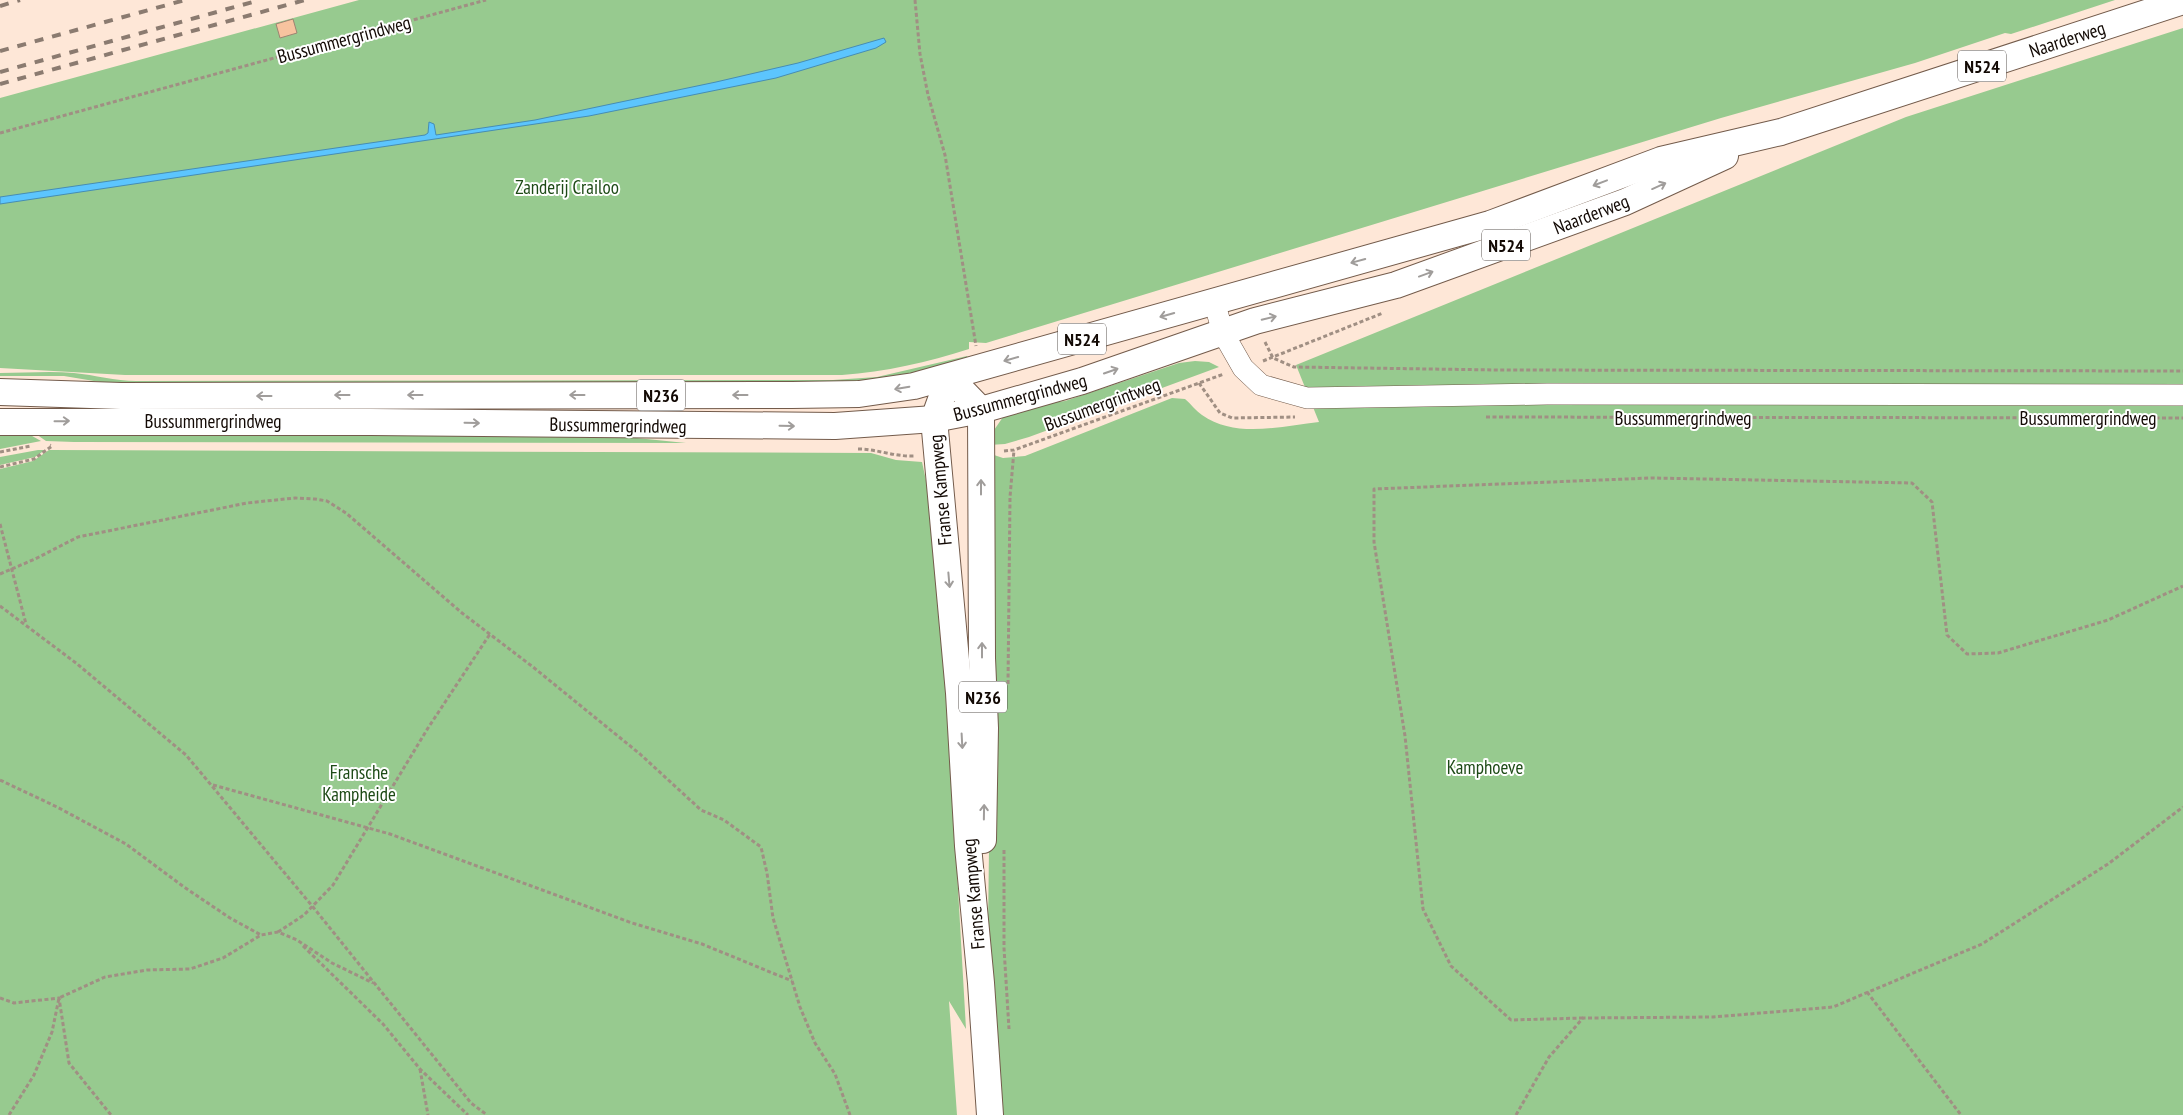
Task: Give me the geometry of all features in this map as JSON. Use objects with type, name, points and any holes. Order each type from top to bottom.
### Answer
[{"type":"main road","name":"Naarderweg","points":[[1214,301],[1490,224],[1661,160],[1781,132],[2183,1]]},
{"type":"main road","name":"Naarderweg","points":[[1223,333],[1255,321],[1396,285],[1625,202],[1781,132]]},
{"type":"main road","name":"Bussummergrindweg","points":[[0,392],[121,396],[859,394],[914,386],[949,377],[1214,301]]},
{"type":"main road","name":"Bussummergrindweg","points":[[0,422],[371,422],[834,426],[934,419],[981,410],[1082,381],[1223,333]]},
{"type":"main road","points":[[949,377],[981,410]]},
{"type":"main road","name":"Franse Kampweg","points":[[949,377],[934,419],[959,693],[968,846],[981,983],[990,1115]]},
{"type":"main road","name":"Franse Kampweg","points":[[981,410],[982,658],[985,728],[981,983]]},
{"type":"street","name":"Bussummergrindweg","points":[[1214,301],[1223,333],[1243,368],[1261,384],[1307,398],[1548,394],[2183,395]]},
{"type":"path","name":"Bussummergrindweg","points":[[0,133],[486,0]]},
{"type":"path","name":"Bussummergrindweg","points":[[915,0],[920,54],[926,86],[945,155],[980,368]]},
{"type":"path","points":[[1273,358],[1294,367],[1348,368],[2183,371]]},
{"type":"path","name":"Bussumergrintweg","points":[[1014,450],[1200,383],[1220,413],[1232,418],[1301,417]]},
{"type":"path","name":"Bussummergrindweg","points":[[1484,417],[2183,418]]},
{"type":"path","points":[[0,467],[34,459],[52,446]]},
{"type":"path","points":[[2183,586],[2108,620],[1998,653],[1967,654],[1947,635],[1932,502],[1912,483],[1651,478],[1374,489],[1374,542],[1404,736],[1423,909],[1451,966],[1511,1020],[1713,1018],[1833,1007],[1982,944],[2108,864],[2183,807]]},
{"type":"path","points":[[0,574],[78,537],[247,503],[295,498],[315,499],[327,501],[346,513],[462,613],[534,667],[701,810],[724,820],[761,847],[767,873],[773,918],[800,1007],[812,1034],[835,1074],[850,1115]]},
{"type":"path","points":[[0,524],[20,605],[27,625]]},
{"type":"path","points":[[0,540],[3,535]]},
{"type":"path","points":[[0,606],[76,663],[186,755],[313,907],[471,1103],[484,1114]]},
{"type":"path","points":[[0,998],[14,1003],[60,998],[104,977],[147,970],[190,969],[223,958],[261,935],[278,932],[313,907],[333,885],[428,728],[490,634]]},
{"type":"path","points":[[0,780],[57,807],[126,844],[184,887],[230,918],[261,935]]},
{"type":"path","points":[[212,785],[390,834],[632,923],[702,944],[792,982]]},
{"type":"path","points":[[278,932],[297,940],[332,963],[376,985]]},
{"type":"path","points":[[297,940],[383,1024],[420,1069],[468,1115]]},
{"type":"path","points":[[1867,992],[1961,1115]]},
{"type":"path","points":[[9,1115],[34,1074],[52,1032],[60,998]]},
{"type":"path","points":[[60,998],[69,1063],[111,1115]]},
{"type":"path","points":[[1516,1115],[1549,1057],[1583,1018]]},
{"type":"path","points":[[420,1069],[428,1115]]},
{"type":"green space","name":"Zanderij Crailoo","points":[[359,0],[2115,0],[2011,34],[2005,33],[1915,63],[1721,118],[986,343],[969,342],[969,349],[954,354],[890,369],[842,375],[125,375],[0,368],[0,98]]},
{"type":"green space","name":"Kamphoeve","points":[[2183,28],[2183,1115],[1001,1115],[988,929],[994,455],[1003,458],[1025,456],[1172,398],[1185,399],[1202,415],[1229,427],[1259,429],[1319,422],[1296,365],[1906,117]]},
{"type":"green space","points":[[967,356],[968,358],[922,372],[863,382],[106,383],[64,376],[0,376],[0,373],[65,372],[136,381],[833,380],[877,377]]},
{"type":"green space","points":[[1209,362],[1219,367],[1029,437],[1005,444],[989,445],[992,433],[1003,417],[1043,404],[1065,401],[1179,363]]},
{"type":"green space","points":[[0,430],[25,432],[41,441],[0,449]]},
{"type":"green space","points":[[33,432],[587,433],[686,443],[74,442],[46,441]]},
{"type":"green space","points":[[45,450],[35,457],[0,465],[0,457]]},
{"type":"green space","name":"Fransche Kampheide","points":[[49,450],[871,453],[896,460],[922,462],[931,504],[947,696],[966,1029],[949,1001],[957,1115],[0,1115],[0,469],[33,461]]},
{"type":"water","points":[[884,38],[886,42],[876,48],[776,78],[589,116],[0,204],[0,197],[425,135],[428,133],[429,122],[434,124],[436,135],[535,120],[798,63]]},
{"type":"building","points":[[293,19],[297,33],[280,38],[276,24]]},
{"type":"railway","points":[[0,6],[20,0]]},
{"type":"railway","points":[[0,51],[185,0]]},
{"type":"railway","points":[[0,72],[260,0]]},
{"type":"railway","points":[[0,84],[305,0]]}]
